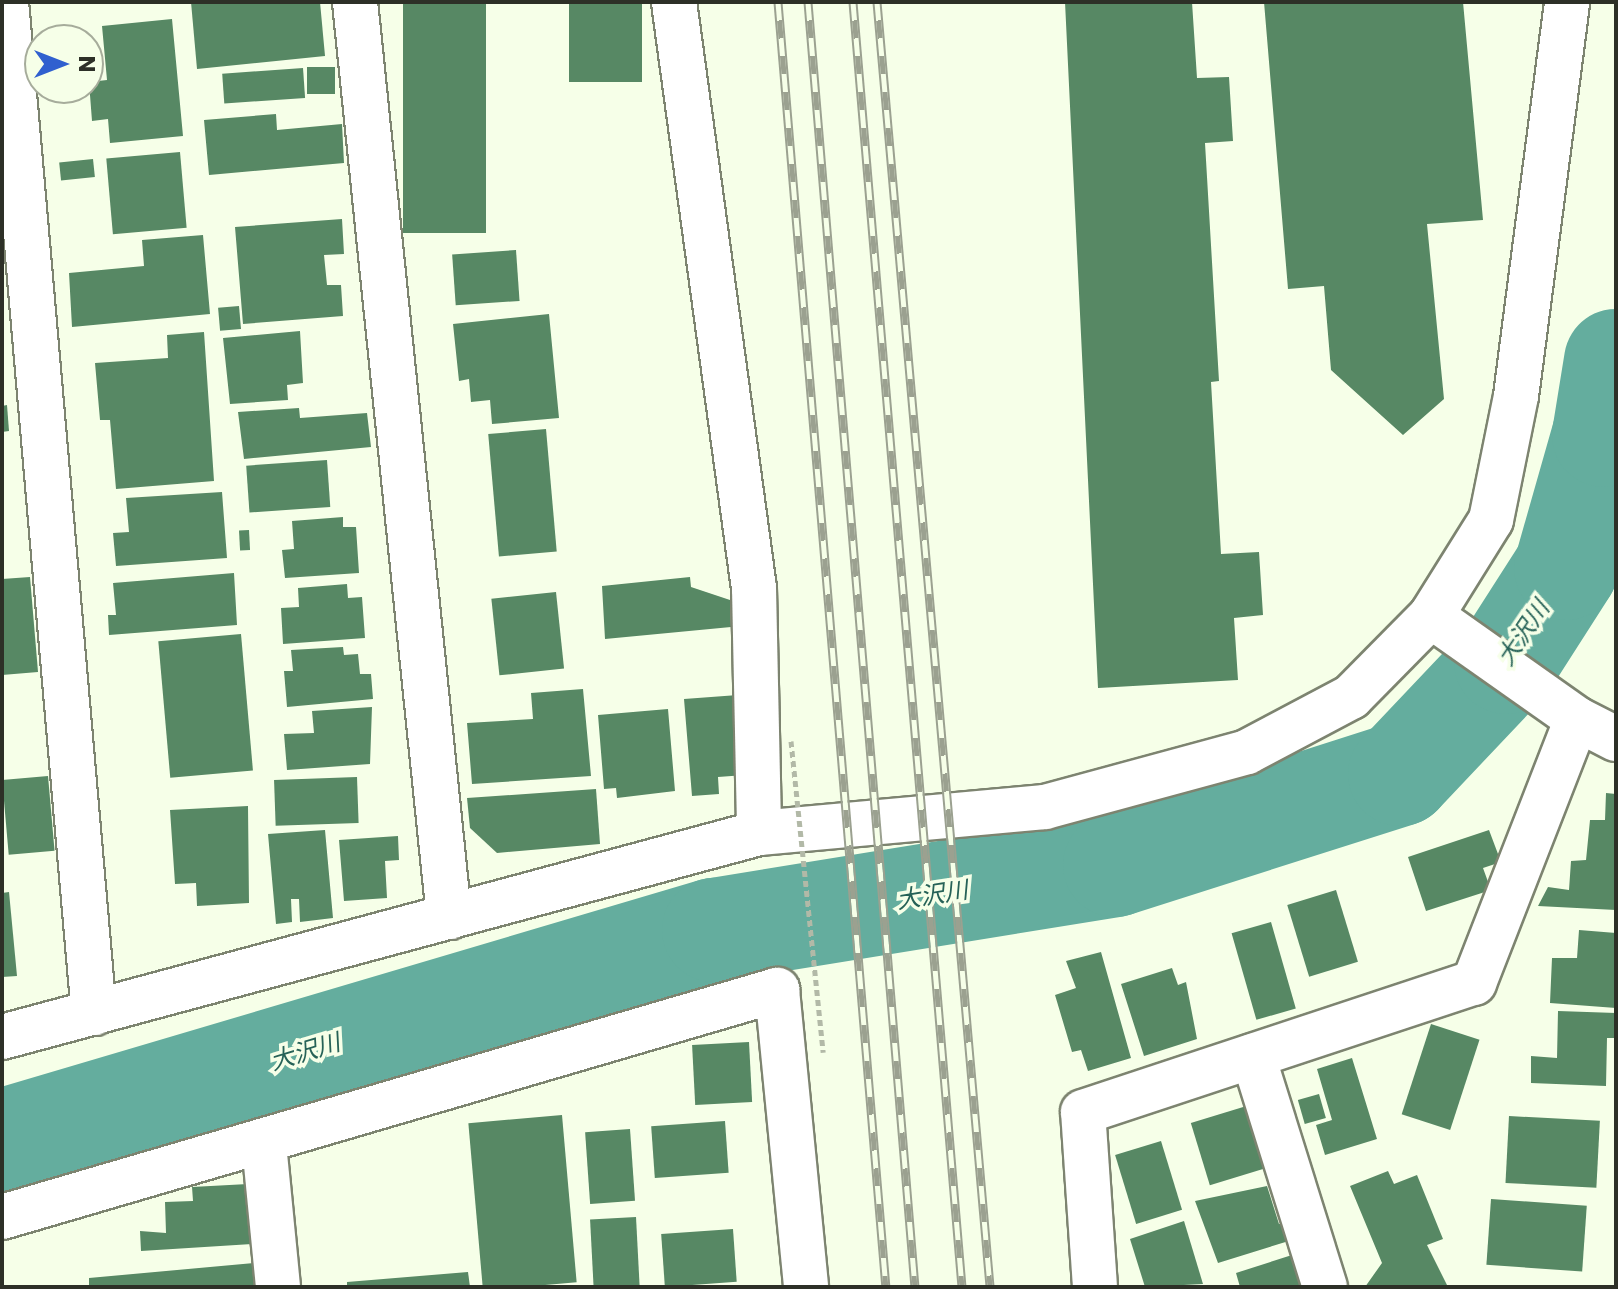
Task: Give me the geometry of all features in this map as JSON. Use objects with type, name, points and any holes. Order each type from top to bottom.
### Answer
[{"type":"street","points":[[6,2],[94,1013]]},
{"type":"street","points":[[355,2],[449,917]]},
{"type":"street","points":[[674,2],[754,588],[759,833]]},
{"type":"street","points":[[2,1037],[759,833],[1045,807],[1247,752],[1351,697],[1431,616],[1491,520],[1516,396],[1567,2]]},
{"type":"street","points":[[1431,616],[1577,719],[1616,739]]},
{"type":"street","points":[[1095,1287],[1083,1112],[1474,983],[1577,719]]},
{"type":"street","points":[[2,1217],[264,1144],[777,990],[806,1287]]},
{"type":"street","points":[[1253,1056],[1325,1287]]},
{"type":"street","points":[[264,1144],[278,1287]]},
{"type":"path","points":[[791,741],[823,1052]]},
{"type":"building","points":[[191,2],[320,2],[325,56],[197,69]]},
{"type":"building","points":[[403,2],[486,2],[486,233],[403,233]]},
{"type":"building","points":[[569,2],[642,2],[642,82],[569,82]]},
{"type":"building","points":[[1065,2],[1192,2],[1197,78],[1229,77],[1233,141],[1205,143],[1219,381],[1211,382],[1221,554],[1259,552],[1263,615],[1234,618],[1238,680],[1098,688]]},
{"type":"building","points":[[1264,2],[1463,2],[1483,220],[1427,224],[1444,399],[1403,435],[1331,370],[1324,286],[1288,289]]},
{"type":"building","points":[[172,19],[183,136],[110,143],[108,119],[92,121],[91,104],[104,104],[104,80],[107,80],[104,26]]},
{"type":"building","points":[[307,67],[335,67],[335,94],[307,94]]},
{"type":"building","points":[[303,68],[305,98],[224,104],[222,74]]},
{"type":"building","points":[[276,114],[277,130],[342,124],[344,163],[209,175],[204,120]]},
{"type":"building","points":[[180,152],[187,228],[113,234],[106,158]]},
{"type":"building","points":[[93,159],[95,177],[61,180],[59,163]]},
{"type":"building","points":[[342,219],[344,254],[324,255],[327,285],[341,285],[343,316],[243,324],[235,227]]},
{"type":"building","points":[[203,235],[210,314],[72,327],[69,273],[144,266],[142,240]]},
{"type":"building","points":[[516,250],[520,301],[456,305],[452,254]]},
{"type":"building","points":[[239,306],[241,329],[220,331],[218,308]]},
{"type":"building","points":[[549,314],[559,418],[492,424],[490,400],[471,402],[469,379],[459,381],[453,324]]},
{"type":"building","points":[[300,331],[303,383],[287,385],[288,400],[230,404],[223,338]]},
{"type":"building","points":[[204,332],[214,481],[116,489],[110,420],[100,420],[95,363],[168,358],[167,335]]},
{"type":"building","points":[[7,405],[9,431],[2,432],[2,406]]},
{"type":"building","points":[[299,408],[300,418],[367,413],[371,447],[244,459],[238,412]]},
{"type":"building","points":[[546,429],[557,552],[499,557],[488,434]]},
{"type":"building","points":[[327,460],[330,507],[249,513],[246,466]]},
{"type":"building","points":[[222,492],[227,558],[116,566],[113,533],[129,532],[126,498]]},
{"type":"building","points":[[343,517],[343,527],[356,527],[359,573],[285,578],[282,550],[294,549],[292,521]]},
{"type":"building","points":[[249,530],[250,550],[240,550],[239,531]]},
{"type":"building","points":[[234,573],[237,625],[109,635],[108,615],[116,615],[113,583]]},
{"type":"building","points":[[30,577],[38,672],[2,675],[2,579]]},
{"type":"building","points":[[690,577],[691,587],[730,600],[731,627],[605,639],[602,586]]},
{"type":"building","points":[[347,584],[348,598],[362,597],[365,638],[283,644],[281,608],[299,607],[298,588]]},
{"type":"building","points":[[556,592],[564,669],[499,675],[491,599]]},
{"type":"building","points":[[241,634],[253,770],[170,778],[158,641]]},
{"type":"building","points":[[343,647],[344,655],[358,654],[360,674],[371,674],[373,699],[287,707],[284,671],[293,671],[291,650]]},
{"type":"building","points":[[583,689],[591,776],[472,784],[467,723],[533,719],[531,693]]},
{"type":"building","points":[[738,695],[745,775],[718,777],[719,794],[692,796],[684,699]]},
{"type":"building","points":[[372,707],[370,764],[287,770],[284,734],[314,733],[312,711]]},
{"type":"building","points":[[668,709],[675,791],[617,798],[616,788],[604,789],[598,715]]},
{"type":"building","points":[[48,776],[55,851],[9,855],[2,780]]},
{"type":"building","points":[[357,777],[359,823],[276,826],[274,780]]},
{"type":"building","points":[[596,789],[600,844],[497,853],[470,828],[467,798]]},
{"type":"building","points":[[1606,793],[1616,794],[1616,910],[1538,906],[1548,887],[1569,890],[1571,861],[1586,860],[1590,820],[1605,820]]},
{"type":"building","points":[[248,806],[249,903],[197,906],[196,883],[175,884],[170,810]]},
{"type":"building","points":[[325,830],[333,918],[300,922],[299,899],[291,899],[292,922],[276,924],[268,834]]},
{"type":"building","points":[[1489,830],[1501,862],[1483,868],[1491,890],[1426,911],[1408,857]]},
{"type":"building","points":[[398,836],[399,860],[385,861],[387,898],[344,901],[339,840]]},
{"type":"building","points":[[1336,890],[1358,962],[1309,977],[1287,905]]},
{"type":"building","points":[[9,892],[17,976],[2,977],[2,893]]},
{"type":"building","points":[[1271,922],[1296,1009],[1256,1020],[1232,933]]},
{"type":"building","points":[[1579,930],[1616,933],[1616,1008],[1550,1003],[1552,958],[1577,958]]},
{"type":"building","points":[[1101,952],[1131,1058],[1088,1071],[1081,1050],[1072,1052],[1055,995],[1076,988],[1066,961]]},
{"type":"building","points":[[1172,968],[1178,985],[1186,982],[1197,1039],[1144,1056],[1121,984]]},
{"type":"building","points":[[1558,1011],[1616,1013],[1616,1038],[1607,1038],[1606,1086],[1531,1083],[1531,1056],[1557,1058]]},
{"type":"building","points":[[1431,1024],[1480,1040],[1450,1130],[1402,1114]]},
{"type":"building","points":[[749,1042],[752,1102],[695,1105],[692,1045]]},
{"type":"building","points":[[1352,1058],[1377,1139],[1325,1155],[1316,1125],[1332,1120],[1317,1069]]},
{"type":"building","points":[[1319,1094],[1326,1118],[1305,1124],[1298,1100]]},
{"type":"building","points":[[1253,1104],[1272,1166],[1210,1185],[1191,1123]]},
{"type":"building","points":[[562,1115],[577,1282],[483,1287],[468,1123]]},
{"type":"building","points":[[1509,1116],[1600,1121],[1596,1188],[1505,1183]]},
{"type":"building","points":[[725,1121],[729,1173],[655,1178],[651,1126]]},
{"type":"building","points":[[630,1129],[635,1201],[590,1204],[585,1132]]},
{"type":"building","points":[[1161,1141],[1182,1210],[1136,1224],[1115,1155]]},
{"type":"building","points":[[1388,1171],[1394,1184],[1417,1175],[1443,1239],[1427,1245],[1448,1287],[1365,1287],[1382,1263],[1350,1186]]},
{"type":"building","points":[[248,1184],[252,1244],[141,1251],[140,1231],[166,1233],[165,1202],[193,1201],[192,1187]]},
{"type":"building","points":[[1267,1186],[1279,1224],[1287,1223],[1292,1240],[1218,1263],[1195,1201]]},
{"type":"building","points":[[1491,1199],[1587,1206],[1582,1272],[1486,1265]]},
{"type":"building","points":[[636,1217],[640,1287],[594,1287],[590,1219]]},
{"type":"building","points":[[1184,1221],[1203,1284],[1145,1287],[1130,1239]]},
{"type":"building","points":[[733,1229],[737,1282],[665,1287],[661,1234]]},
{"type":"building","points":[[1292,1255],[1302,1287],[1240,1287],[1236,1273]]},
{"type":"building","points":[[254,1263],[256,1287],[89,1287],[89,1278]]},
{"type":"building","points":[[468,1272],[470,1287],[347,1287],[347,1282]]},
{"type":"waterway","name":"大沢川","points":[[2,1141],[714,930],[1115,865],[1400,774],[1506,662],[1566,568],[1604,435],[1616,361]]},
{"type":"railway","points":[[778,2],[886,1287]]},
{"type":"railway","points":[[808,2],[915,1287]]},
{"type":"railway","points":[[853,2],[962,1287]]},
{"type":"railway","points":[[877,2],[990,1287]]}]
